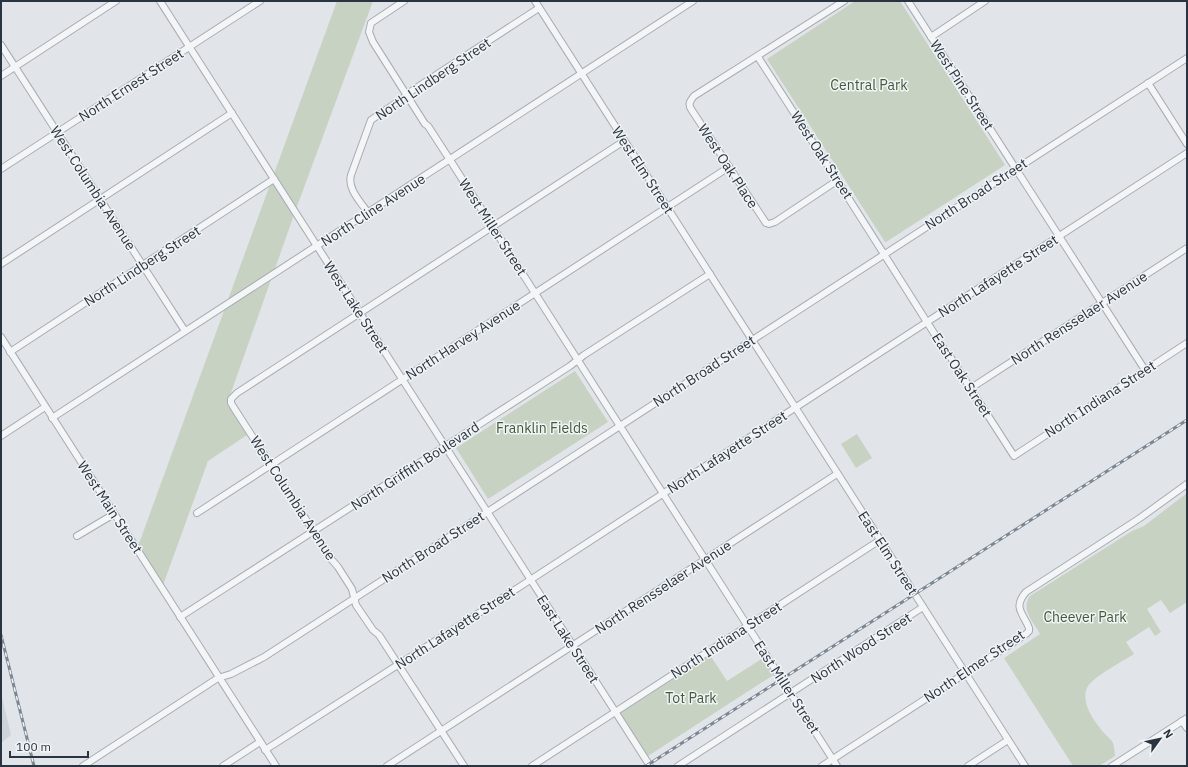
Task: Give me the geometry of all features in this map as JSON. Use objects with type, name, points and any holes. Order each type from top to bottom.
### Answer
[{"type":"street","points":[[1,76],[116,1]]},
{"type":"street","name":"West Lake Street","points":[[160,1],[488,511]]},
{"type":"street","name":"North Ernest Street","points":[[1,169],[260,1]]},
{"type":"street","name":"West Miller Street","points":[[404,1],[371,23],[369,28],[373,42],[620,426]]},
{"type":"street","name":"West Elm Street","points":[[534,1],[752,340]]},
{"type":"street","name":"North Cline Avenue","points":[[52,418],[694,1]]},
{"type":"street","points":[[758,57],[844,1]]},
{"type":"street","name":"West Pine Street","points":[[908,1],[1145,370]]},
{"type":"street","points":[[930,37],[985,1]]},
{"type":"street","name":"North Lindberg Street","points":[[368,213],[350,182],[351,175],[371,120],[413,90],[539,8]]},
{"type":"street","name":"West Columbia Avenue","points":[[1,45],[185,331]]},
{"type":"street","name":"West Oak Place","points":[[758,57],[750,60],[694,96],[689,104],[763,220],[769,224],[775,222],[838,180]]},
{"type":"street","name":"West Oak Street","points":[[758,57],[884,254]]},
{"type":"street","name":"North Broad Street","points":[[83,766],[92,763],[218,678],[231,674],[264,657],[1187,58]]},
{"type":"street","points":[[1148,83],[1187,144]]},
{"type":"street","points":[[1,264],[232,113]]},
{"type":"street","points":[[360,312],[624,141]]},
{"type":"street","name":"North Lafayette Street","points":[[265,750],[1187,153]]},
{"type":"street","name":"North Harvey Avenue","points":[[197,513],[729,167]]},
{"type":"street","name":"North Lindberg Street","points":[[10,352],[274,179]]},
{"type":"street","name":"North Rensselaer Avenue","points":[[971,388],[1187,248]]},
{"type":"street","name":"East Oak Street","points":[[884,254],[1014,456]]},
{"type":"street","name":"North Griffith Boulevard","points":[[180,618],[710,274]]},
{"type":"street","name":"West Columbia Avenue","points":[[360,312],[237,393],[231,398],[231,403],[313,532],[352,589],[356,605],[373,630],[379,635],[464,766]]},
{"type":"street","name":"West Main Street","points":[[1,337],[218,678],[276,766]]},
{"type":"street","name":"East Elm Street","points":[[752,340],[1025,766]]},
{"type":"street","name":"North Indiana Street","points":[[1014,456],[1187,343]]},
{"type":"street","points":[[1,436],[45,406]]},
{"type":"street","name":"East Miller Street","points":[[620,426],[837,766]]},
{"type":"street","name":"North Rensselaer Avenue","points":[[387,766],[837,474]]},
{"type":"street","name":"North Elmer Street","points":[[822,766],[1028,633],[1029,626],[1022,615],[1020,607],[1021,599],[1026,592],[1140,518],[1187,484]]},
{"type":"street","name":"East Lake Street","points":[[488,511],[650,766]]},
{"type":"street","points":[[77,536],[114,514]]},
{"type":"street","name":"North Indiana Street","points":[[532,766],[880,540]]},
{"type":"street","name":"North Wood Street","points":[[678,766],[923,607]]},
{"type":"street","points":[[1112,766],[1185,719],[1187,728]]},
{"type":"street","points":[[968,766],[1008,740]]},
{"type":"street","points":[[223,766],[260,742]]},
{"type":"shaded area","points":[[1,693],[11,735],[1,743]]},
{"type":"green space","points":[[337,1],[373,1],[295,212],[227,404],[247,435],[208,461],[162,588],[137,549]]},
{"type":"green space","name":"Central Park","points":[[855,1],[900,1],[1005,165],[886,242],[767,59]]},
{"type":"green space","name":"Franklin Fields","points":[[575,371],[608,422],[488,499],[456,448]]},
{"type":"green space","points":[[857,434],[872,458],[856,468],[841,444]]},
{"type":"green space","name":"Cheever Park","points":[[1187,493],[1187,602],[1170,613],[1161,600],[1147,609],[1161,632],[1155,636],[1149,627],[1126,642],[1134,654],[1094,679],[1087,688],[1085,698],[1088,709],[1097,724],[1114,745],[1115,756],[1099,766],[1073,766],[1004,658],[1040,634],[1027,611],[1027,601],[1030,596],[1132,531],[1144,526]]},
{"type":"green space","name":"Tot Park","points":[[710,655],[727,681],[763,658],[775,674],[648,756],[620,713]]},
{"type":"railway","points":[[646,766],[1187,420]]},
{"type":"railway","points":[[1,635],[34,766]]}]
